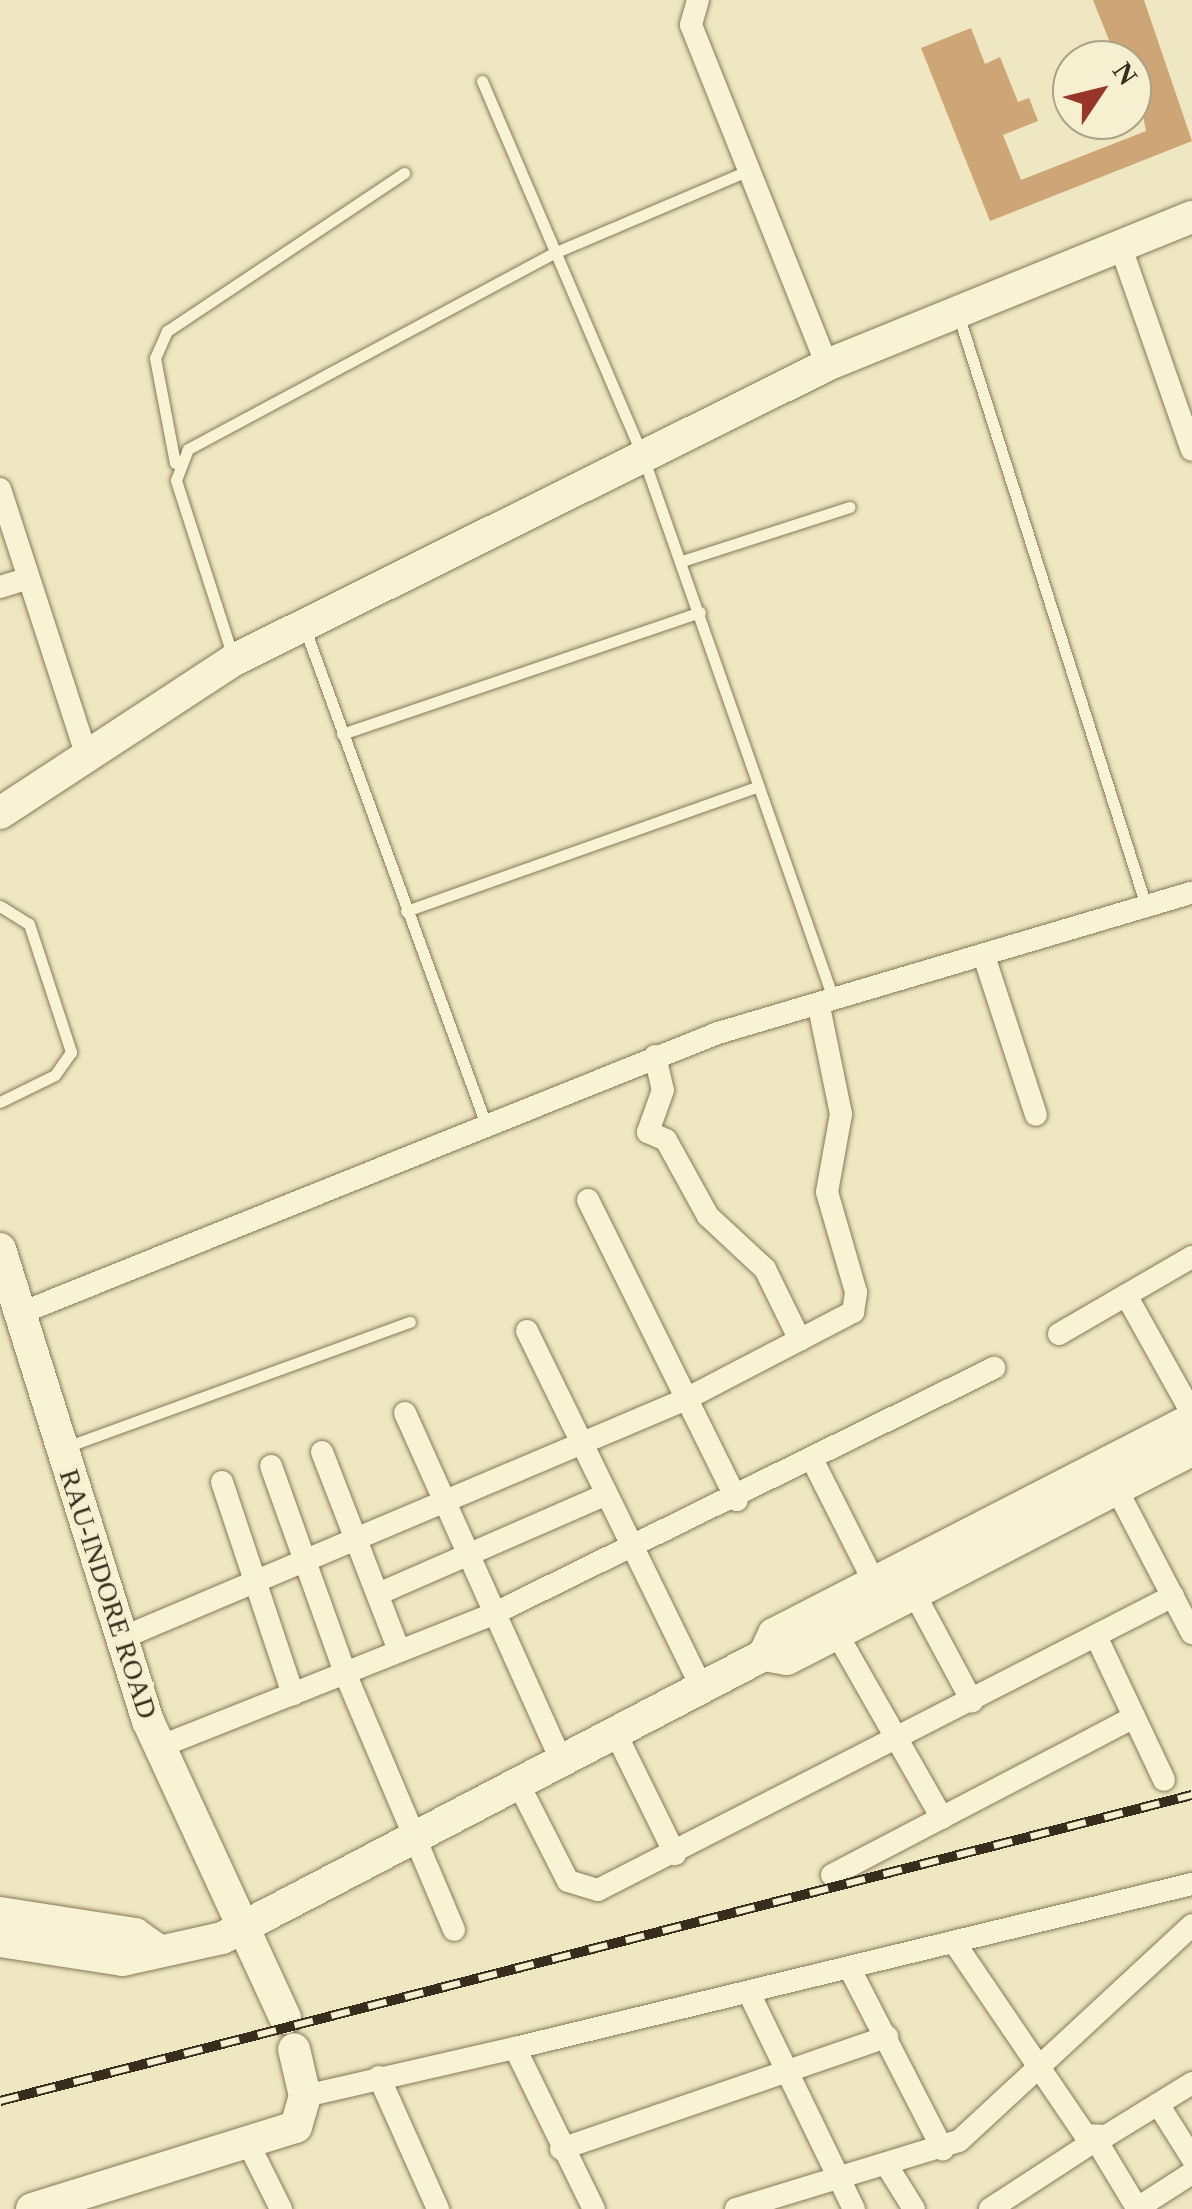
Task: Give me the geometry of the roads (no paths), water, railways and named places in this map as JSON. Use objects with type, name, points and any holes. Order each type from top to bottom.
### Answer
[{"type":"street","points":[[698,0],[691,25],[826,366]]},
{"type":"street","points":[[0,813],[87,758],[137,716],[304,625],[826,366],[1119,242],[1192,218]]},
{"type":"street","points":[[1119,242],[1192,450]]},
{"type":"street","points":[[0,488],[87,758]]},
{"type":"street","points":[[0,587],[27,579]]},
{"type":"street","points":[[21,1313],[655,1056],[1192,893]]},
{"type":"street","points":[[984,956],[1036,1116]]},
{"type":"street","points":[[122,1638],[684,1400],[800,1340],[858,1303],[829,1204],[841,1114],[827,1005]]},
{"type":"street","points":[[655,1056],[663,1090],[648,1132],[666,1140],[708,1216],[764,1269],[800,1340]]},
{"type":"street","points":[[588,1200],[737,1500]]},
{"type":"street","name":"RAU-INDORE ROAD","points":[[0,1249],[159,1747],[238,1931],[290,2034],[304,2096]]},
{"type":"street","points":[[1059,1334],[1192,1257]]},
{"type":"street","points":[[0,1941],[124,1960],[238,1931],[516,1781],[616,1734],[764,1655],[786,1660],[874,1582],[1192,1416],[1126,1295]]},
{"type":"street","points":[[527,1331],[631,1551],[702,1688]]},
{"type":"street","points":[[159,1747],[489,1616],[737,1500],[994,1368]]},
{"type":"street","points":[[406,1414],[489,1616],[560,1758]]},
{"type":"street","points":[[829,1621],[914,1593],[1115,1486],[1192,1450]]},
{"type":"street","points":[[322,1452],[399,1652]]},
{"type":"street","points":[[813,1461],[874,1582]]},
{"type":"street","points":[[271,1466],[344,1673],[454,1930]]},
{"type":"street","points":[[222,1482],[293,1694]]},
{"type":"street","points":[[1115,1486],[1192,1633]]},
{"type":"street","points":[[378,1594],[605,1495]]},
{"type":"street","points":[[914,1593],[972,1701]]},
{"type":"street","points":[[516,1781],[577,1890],[598,1890],[675,1854],[1173,1596]]},
{"type":"street","points":[[829,1621],[942,1818]]},
{"type":"street","points":[[1096,1636],[1164,1780]]},
{"type":"street","points":[[832,1875],[1134,1717]]},
{"type":"street","points":[[616,1734],[675,1854]]},
{"type":"street","points":[[32,2209],[71,2203],[296,2127],[304,2096],[750,1995],[1192,1884]]},
{"type":"street","points":[[0,1913],[135,1934],[158,1950]]},
{"type":"street","points":[[736,2209],[838,2176],[943,2150],[999,2112],[1034,2071],[1192,1925]]},
{"type":"street","points":[[954,1942],[1034,2071],[1096,2140],[1136,2209],[1192,2173]]},
{"type":"street","points":[[850,1969],[943,2150]]},
{"type":"street","points":[[750,1995],[784,2075],[854,2209]]},
{"type":"street","points":[[561,2148],[888,2037]]},
{"type":"street","points":[[515,2048],[594,2209]]},
{"type":"street","points":[[378,2078],[438,2209]]},
{"type":"street","points":[[990,2209],[1192,2083]]},
{"type":"street","points":[[1158,2104],[1192,2158]]},
{"type":"street","points":[[249,2145],[282,2209]]},
{"type":"street","points":[[886,2164],[914,2209]]},
{"type":"lane","points":[[482,81],[643,457],[682,561],[759,786],[827,1005]]},
{"type":"lane","points":[[176,463],[554,252],[747,171]]},
{"type":"lane","points":[[234,660],[176,463],[156,358],[168,331],[404,173]]},
{"type":"lane","points":[[956,310],[1147,909]]},
{"type":"lane","points":[[682,561],[849,507]]},
{"type":"lane","points":[[342,734],[700,612]]},
{"type":"lane","points":[[304,625],[485,1122]]},
{"type":"lane","points":[[406,910],[759,786]]},
{"type":"lane","points":[[0,906],[30,924],[71,1052],[55,1076],[0,1102]]},
{"type":"lane","points":[[62,1449],[410,1322]]},
{"type":"railway","points":[[0,2101],[1192,1795]]}]
